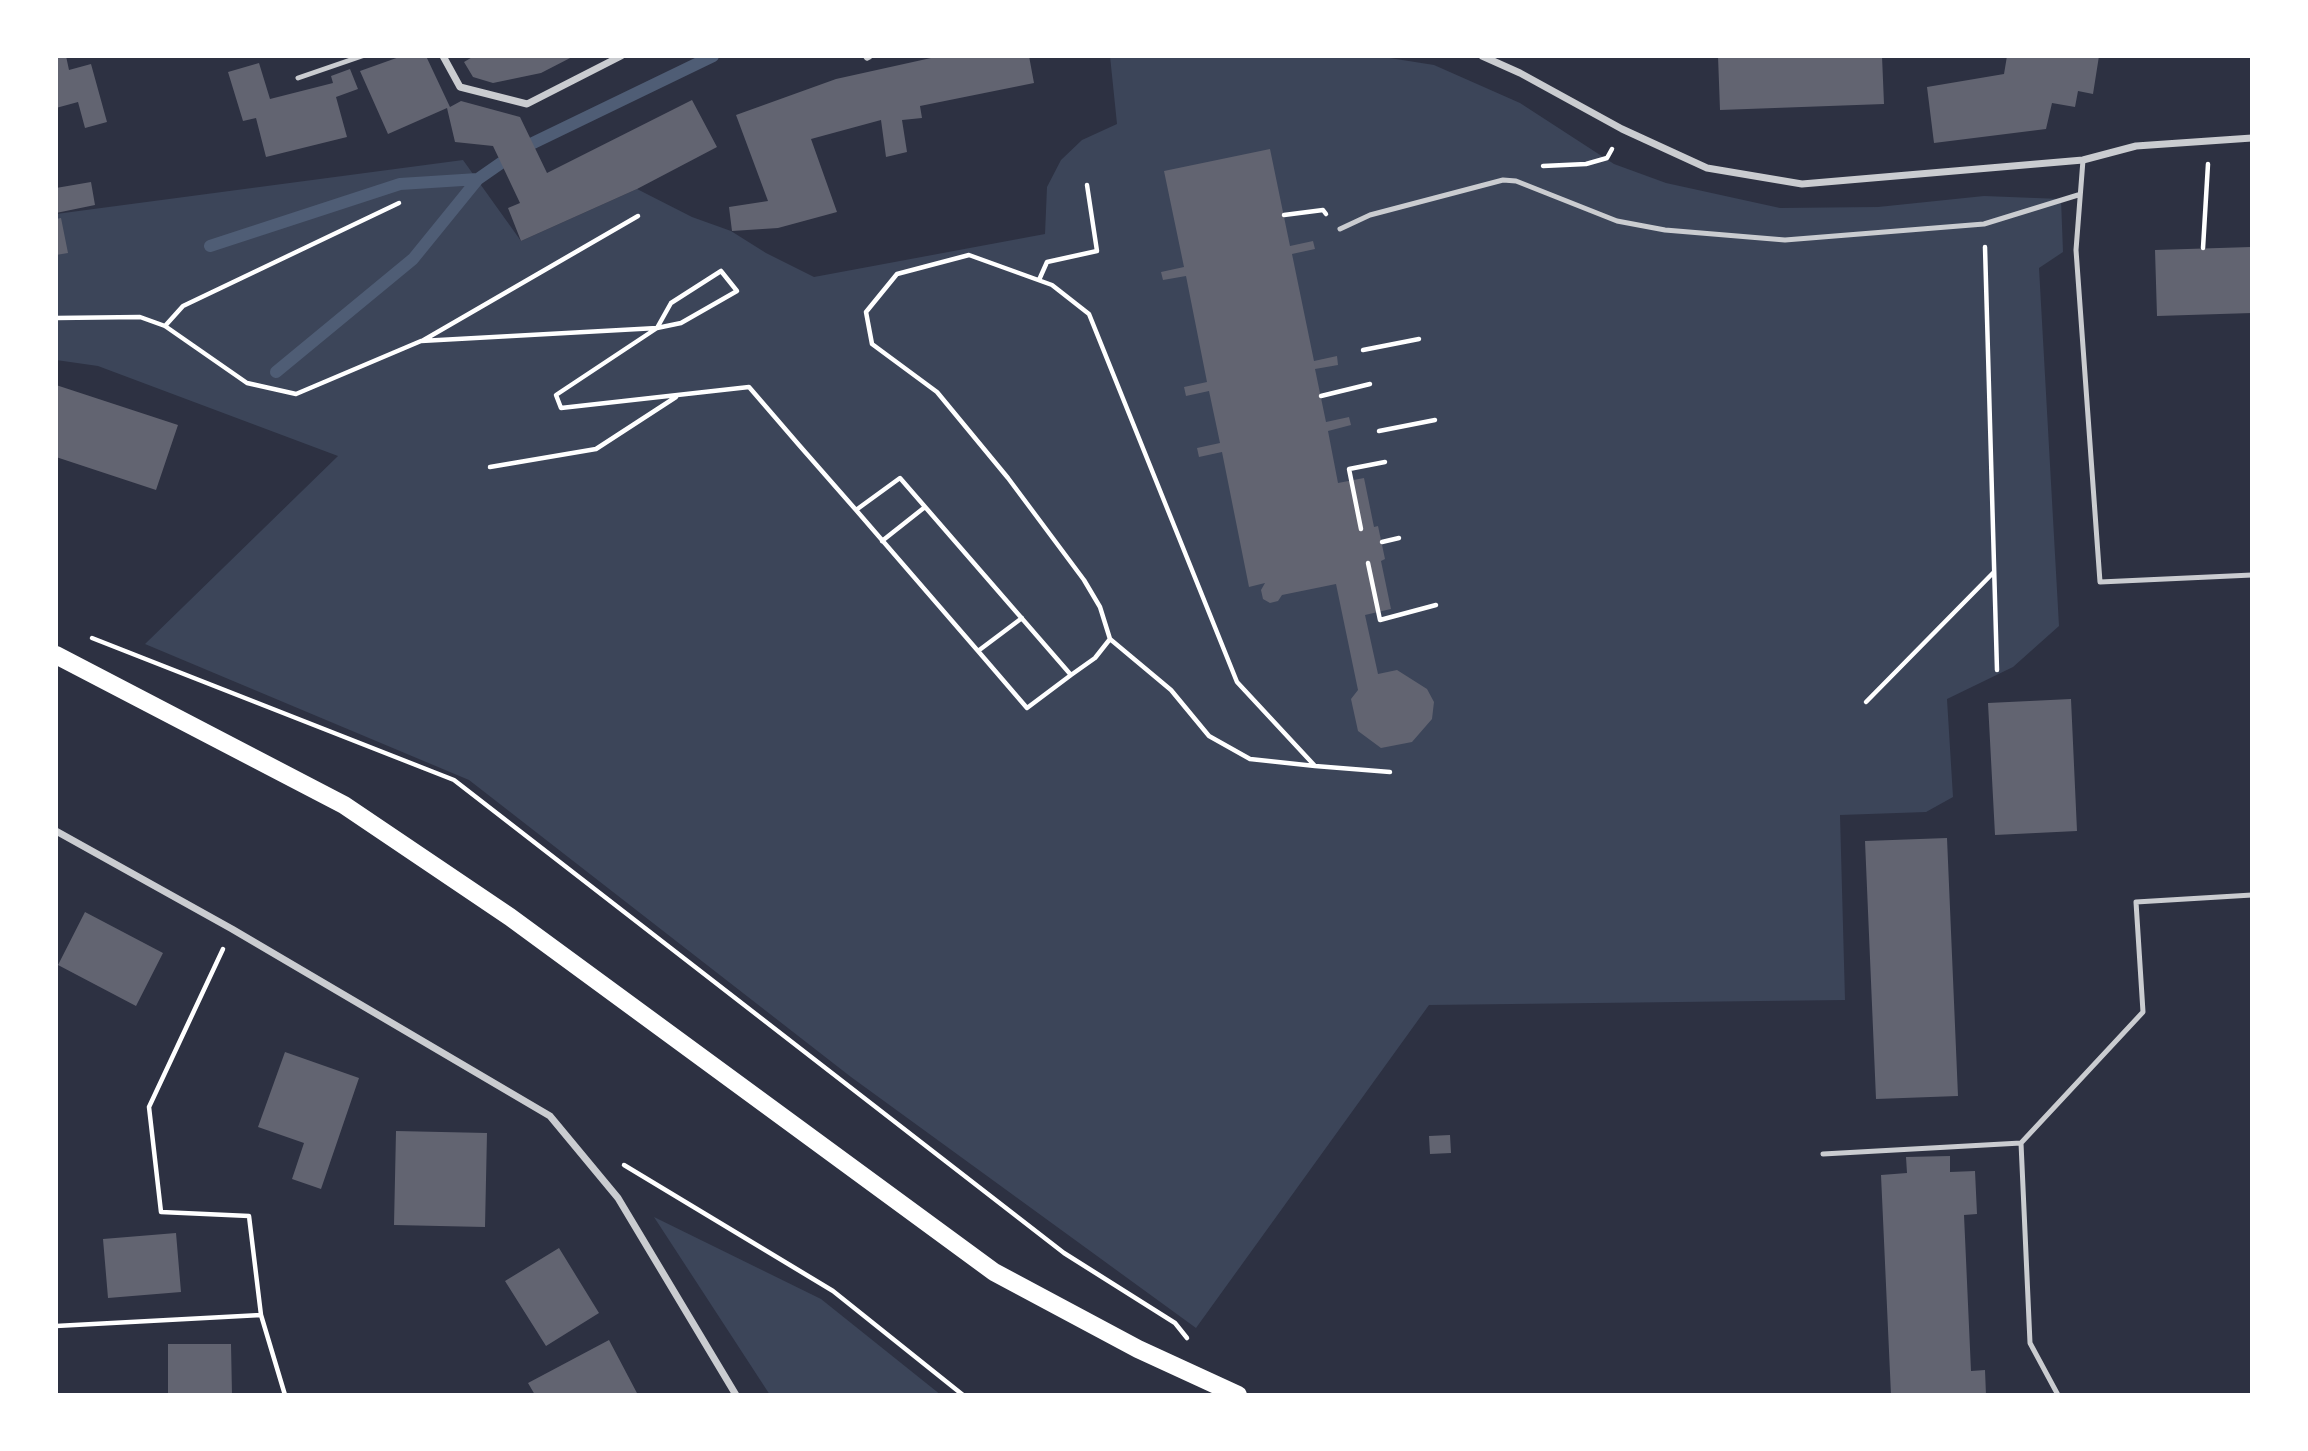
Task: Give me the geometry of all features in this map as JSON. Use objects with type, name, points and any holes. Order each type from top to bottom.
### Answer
[{"type":"main road","points":[[56,655],[344,805],[510,916],[994,1272],[1138,1349],[1238,1395]]},
{"type":"street","points":[[443,56],[460,87],[527,104],[621,56]]},
{"type":"street","points":[[1482,56],[1699,165],[1755,179],[1813,184],[2083,160],[2136,146],[2252,138]]},
{"type":"street","points":[[56,831],[232,929],[550,1116],[618,1198],[736,1395]]},
{"type":"lane","points":[[298,78],[362,56]]},
{"type":"lane","points":[[2083,160],[2078,195],[2077,250],[2100,582],[2252,575]]},
{"type":"lane","points":[[1340,229],[1370,215],[1503,180],[1516,181],[1617,221],[1725,237],[1785,240],[1984,224],[2078,195]]},
{"type":"lane","points":[[1823,1154],[2021,1143],[2143,1012],[2136,902],[2252,895]]},
{"type":"lane","points":[[2021,1143],[2030,1343],[2058,1395]]},
{"type":"path","points":[[1533,167],[1586,164],[1607,159]]},
{"type":"path","points":[[2203,248],[2207,178]]},
{"type":"path","points":[[1039,280],[1047,262],[1097,251],[1087,185]]},
{"type":"path","points":[[165,326],[183,306],[399,203]]},
{"type":"path","points":[[1284,215],[1306,212]]},
{"type":"path","points":[[56,318],[140,317],[165,326],[247,383],[296,394],[421,341],[638,216]]},
{"type":"path","points":[[1984,224],[1997,670]]},
{"type":"path","points":[[1315,766],[1237,682],[1089,314],[1052,285],[969,255],[897,275],[866,312],[872,344],[937,392],[1008,478],[1084,580],[1100,607],[1110,639],[1171,690],[1209,736],[1250,759],[1315,766],[1390,772]]},
{"type":"path","points":[[421,341],[657,328],[681,323],[737,291],[721,271],[671,303],[657,328],[556,395],[561,408],[749,387],[1027,708],[1095,658],[1110,639]]},
{"type":"path","points":[[1363,350],[1419,340]]},
{"type":"path","points":[[1321,396],[1370,384]]},
{"type":"path","points":[[490,467],[596,449],[677,397]]},
{"type":"path","points":[[1379,431],[1435,420]]},
{"type":"path","points":[[1361,529],[1349,470],[1385,462]]},
{"type":"path","points":[[856,510],[900,478],[1071,675]]},
{"type":"path","points":[[882,541],[925,507]]},
{"type":"path","points":[[1382,542],[1399,538]]},
{"type":"path","points":[[1368,563],[1380,620],[1436,605]]},
{"type":"path","points":[[1867,702],[1994,571]]},
{"type":"path","points":[[978,651],[1021,618]]},
{"type":"path","points":[[88,637],[454,780],[1064,1253],[1175,1323],[1192,1343]]},
{"type":"path","points":[[232,929],[149,1107],[162,1212],[249,1216],[261,1315],[285,1395]]},
{"type":"path","points":[[619,1162],[833,1291],[963,1395]]},
{"type":"path","points":[[56,1326],[261,1315]]},
{"type":"shaded area","points":[[1110,56],[1377,56],[1434,65],[1520,103],[1614,164],[1666,183],[1780,208],[1878,207],[1984,196],[2061,199],[2063,252],[2039,268],[2059,626],[2013,667],[1947,699],[1953,797],[1926,812],[1840,815],[1845,1000],[1429,1005],[1196,1328],[851,1077],[469,780],[145,644],[338,456],[98,366],[56,360],[56,214],[463,160],[521,241],[637,189],[692,217],[731,231],[766,253],[814,277],[1045,234],[1047,187],[1061,160],[1082,140],[1117,124]]},
{"type":"shaded area","points":[[654,1217],[821,1299],[941,1395],[770,1395]]},
{"type":"building","points":[[56,56],[66,56],[69,70],[91,64],[107,122],[85,128],[78,102],[56,108]]},
{"type":"building","points":[[402,56],[426,56],[450,107],[461,101],[520,117],[547,173],[692,100],[717,147],[637,189],[521,241],[508,208],[520,203],[493,146],[455,142],[447,108],[388,134],[360,71]]},
{"type":"building","points":[[474,56],[574,56],[541,73],[493,83],[473,77],[464,62]]},
{"type":"building","points":[[940,56],[1029,56],[1034,83],[920,106],[922,118],[902,120],[907,152],[886,157],[881,120],[811,139],[837,212],[778,228],[732,231],[729,207],[768,201],[736,115],[836,79]]},
{"type":"building","points":[[1718,56],[1882,56],[1884,104],[1720,110]]},
{"type":"building","points":[[2007,56],[2099,56],[2093,94],[2078,91],[2075,107],[2052,103],[2046,129],[1934,143],[1927,87],[2004,74]]},
{"type":"building","points":[[259,63],[270,99],[333,83],[331,76],[350,69],[358,89],[336,97],[347,137],[266,157],[256,118],[243,121],[228,72]]},
{"type":"building","points":[[1270,149],[1290,246],[1313,241],[1315,249],[1292,254],[1314,361],[1337,356],[1338,365],[1315,369],[1326,422],[1349,417],[1351,425],[1328,431],[1338,483],[1364,478],[1374,527],[1378,526],[1385,559],[1381,561],[1391,609],[1365,615],[1378,674],[1397,670],[1427,689],[1434,702],[1432,719],[1412,742],[1381,748],[1358,731],[1351,699],[1358,690],[1336,584],[1282,595],[1278,601],[1270,603],[1263,599],[1261,590],[1265,583],[1249,587],[1222,452],[1199,457],[1197,448],[1220,443],[1209,391],[1186,396],[1184,387],[1207,382],[1186,276],[1163,280],[1161,272],[1184,267],[1164,171]]},
{"type":"building","points":[[91,182],[95,205],[56,213],[56,188]]},
{"type":"building","points":[[61,218],[68,253],[56,255],[56,219]]},
{"type":"building","points":[[2251,247],[2252,313],[2157,316],[2155,250]]},
{"type":"building","points":[[56,385],[178,425],[156,490],[56,457]]},
{"type":"building","points":[[2071,699],[2077,831],[1995,835],[1988,703]]},
{"type":"building","points":[[1947,838],[1958,1096],[1876,1099],[1865,841]]},
{"type":"building","points":[[85,912],[163,953],[136,1006],[58,965]]},
{"type":"building","points":[[285,1052],[359,1078],[321,1189],[292,1179],[304,1143],[258,1127]]},
{"type":"building","points":[[396,1131],[487,1133],[485,1227],[394,1225]]},
{"type":"building","points":[[1450,1135],[1451,1153],[1430,1154],[1429,1136]]},
{"type":"building","points":[[1950,1156],[1950,1172],[1975,1171],[1977,1214],[1964,1215],[1971,1371],[1985,1370],[1986,1395],[1891,1395],[1881,1175],[1907,1173],[1906,1157]]},
{"type":"building","points":[[176,1233],[181,1292],[108,1298],[103,1239]]},
{"type":"building","points":[[559,1248],[599,1313],[546,1346],[505,1281]]},
{"type":"building","points":[[609,1340],[638,1395],[535,1395],[528,1383]]},
{"type":"building","points":[[168,1344],[231,1344],[232,1395],[168,1395]]},
{"type":"waterway","points":[[533,143],[713,56]]},
{"type":"waterway","points":[[276,372],[413,259],[478,179],[501,163]]},
{"type":"waterway","points":[[210,246],[400,184],[478,179]]}]
